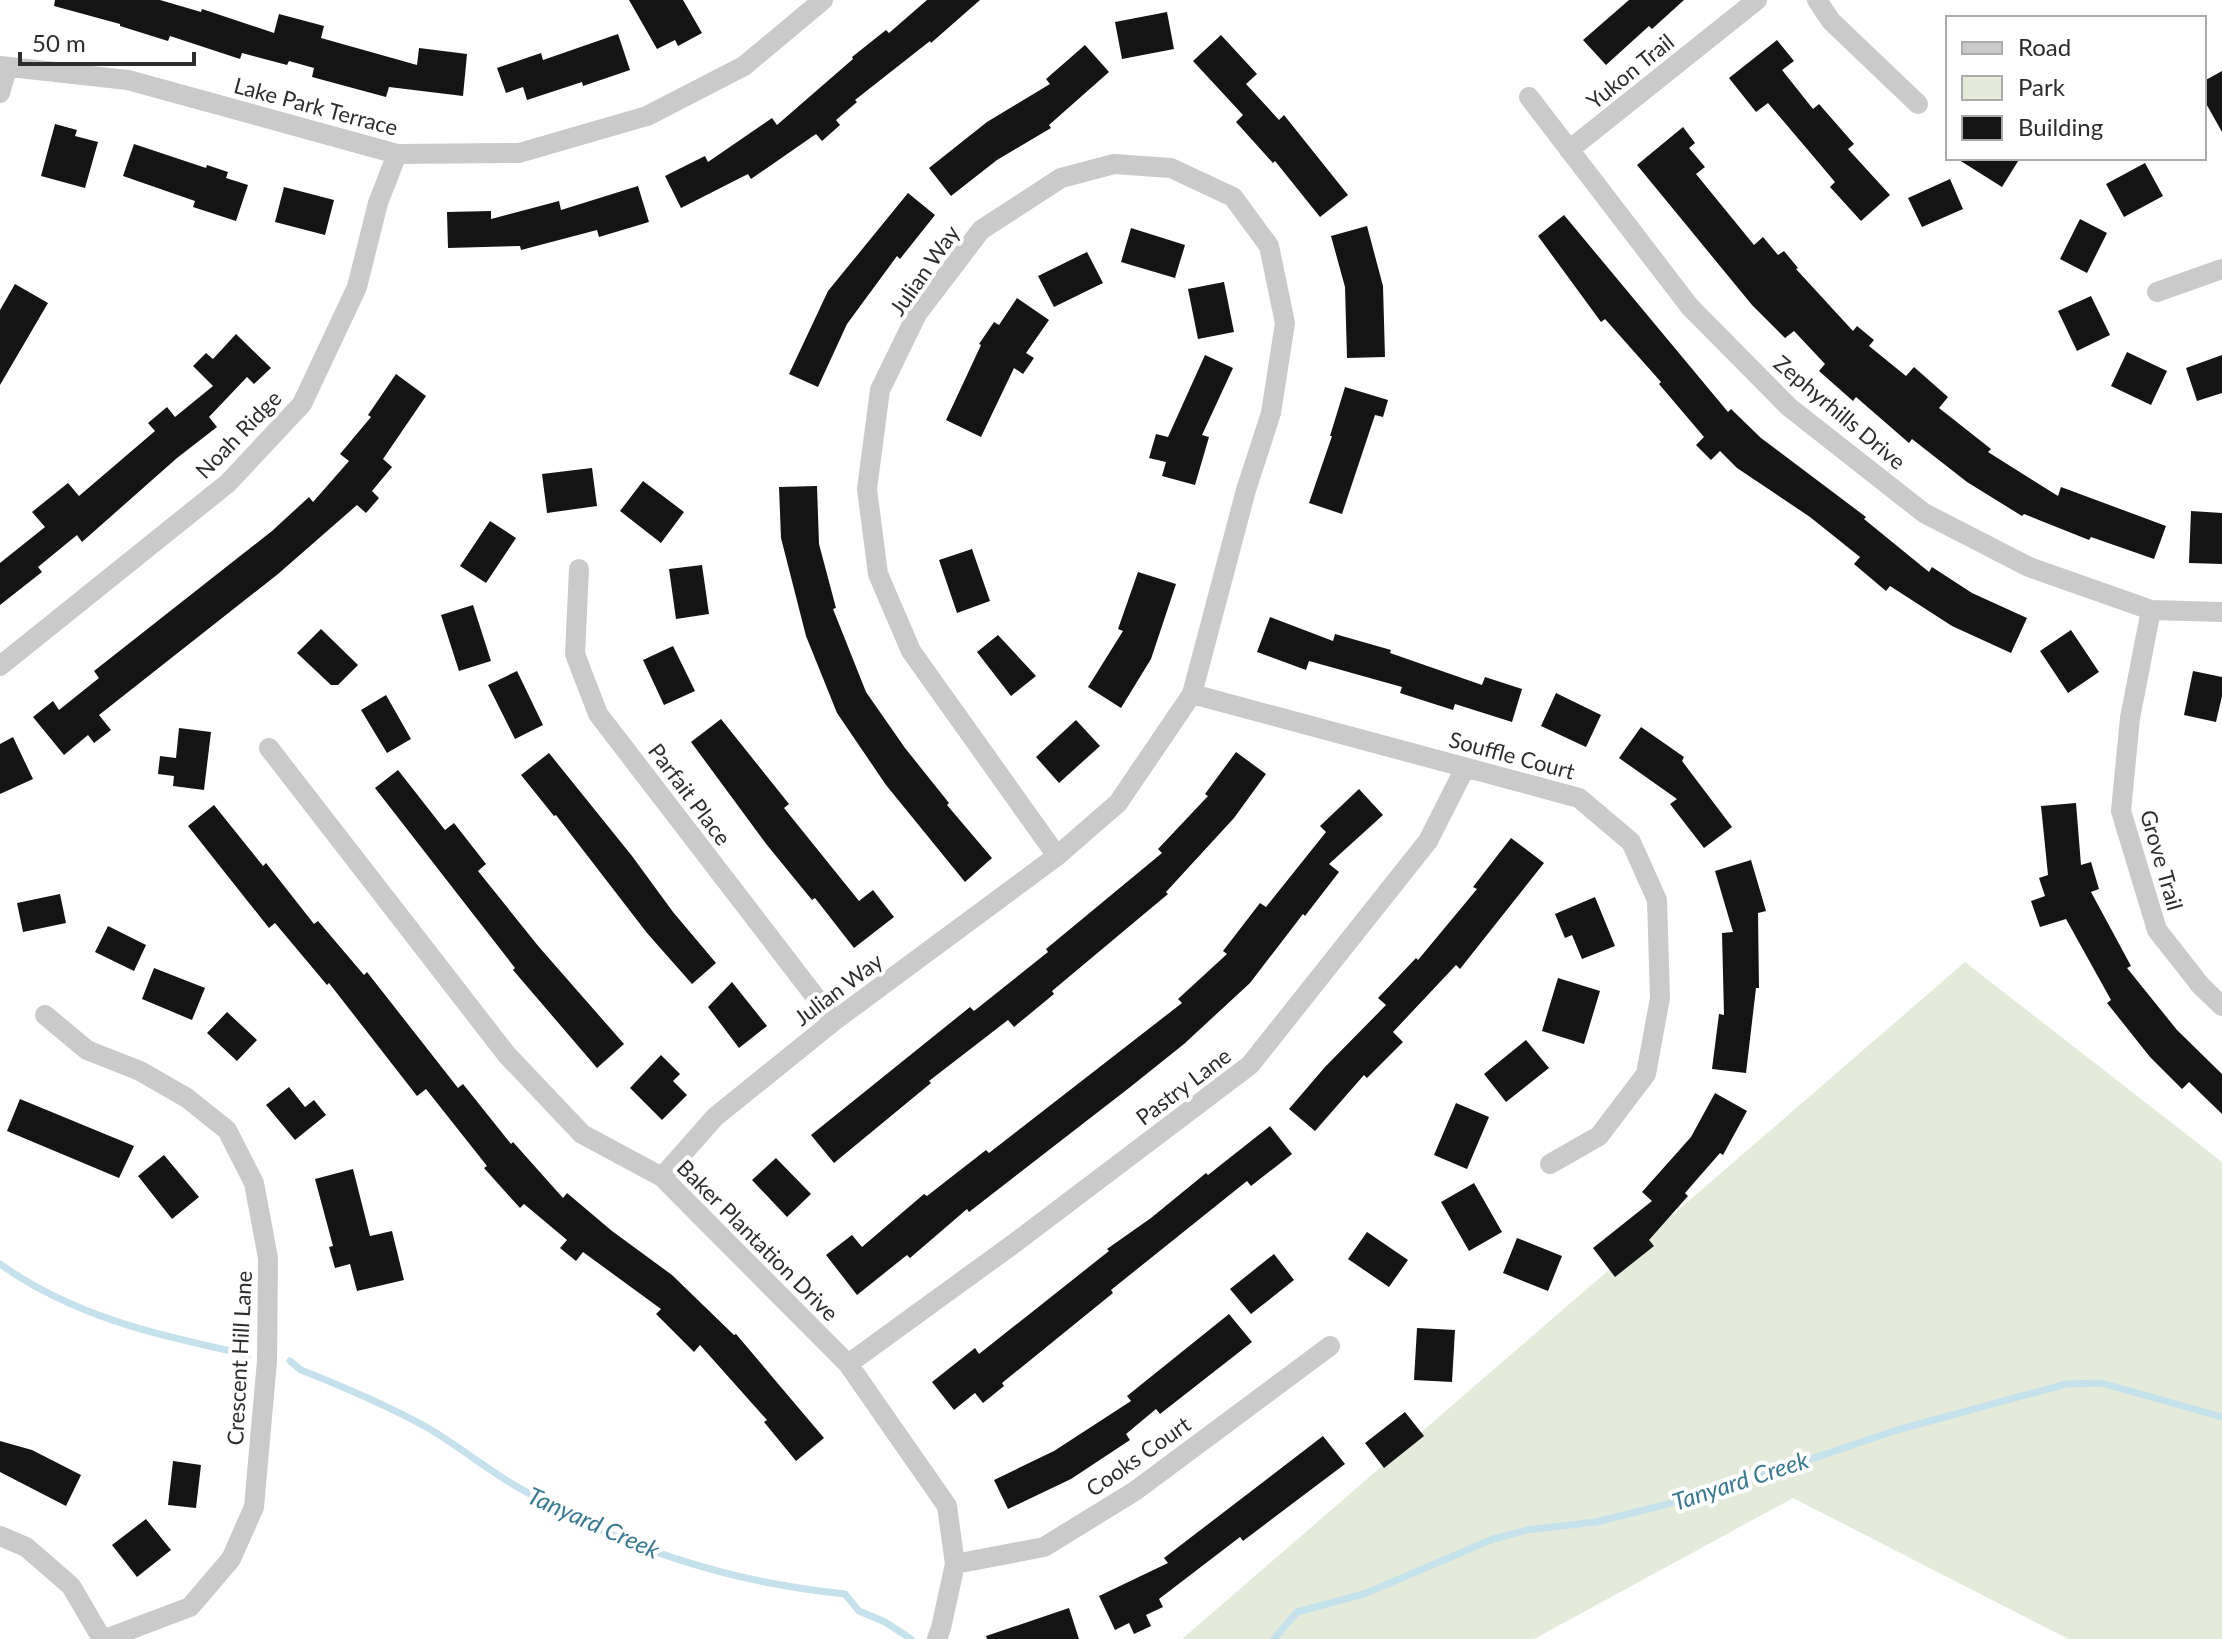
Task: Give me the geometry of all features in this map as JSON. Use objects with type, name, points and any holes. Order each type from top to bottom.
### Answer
[{"type":"street","name":"Lake Park Terrace","points":[[3,68],[128,80],[397,154],[519,153],[647,116],[744,66],[823,0]]},
{"type":"street","name":"Yukon Trail","points":[[1569,150],[1757,0]]},
{"type":"street","points":[[1817,0],[1831,21],[1918,104]]},
{"type":"street","points":[[0,93],[3,68]]},
{"type":"street","name":"Zephyrhills Drive","points":[[1529,97],[1690,307],[1789,407],[1924,513],[2029,567],[2151,610],[2222,612]]},
{"type":"street","name":"Noah Ridge","points":[[0,666],[228,483],[302,404],[357,287],[378,203],[397,154]]},
{"type":"street","name":"Julian Way","points":[[662,1177],[715,1117],[834,1021],[1057,856],[1118,803],[1192,694],[1246,490],[1271,413],[1285,323],[1269,246],[1233,197],[1171,168],[1114,164],[1061,178],[981,230],[917,314],[880,390],[867,489],[878,574],[911,651],[1057,856]]},
{"type":"street","points":[[2157,292],[2222,269]]},
{"type":"street","name":"Parfait Place","points":[[579,569],[575,654],[598,714],[834,1021]]},
{"type":"street","name":"Grove Trail","points":[[2151,610],[2130,718],[2121,811],[2157,930],[2201,986],[2222,1006]]},
{"type":"street","name":"Souffle Court","points":[[1192,694],[1579,798],[1631,842],[1657,900],[1660,998],[1646,1074],[1599,1136],[1550,1164]]},
{"type":"street","name":"Baker Plantation Drive","points":[[269,748],[507,1055],[582,1134],[662,1177],[848,1364],[947,1506],[955,1564],[937,1639]]},
{"type":"street","name":"Pastry Lane","points":[[848,1364],[1250,1065],[1428,841],[1465,768]]},
{"type":"street","name":"Crescent Hill Lane","points":[[45,1015],[87,1050],[140,1071],[187,1098],[227,1130],[254,1183],[268,1258],[267,1361],[254,1507],[231,1559],[190,1607],[104,1639]]},
{"type":"street","name":"Cooks Court","points":[[955,1564],[1044,1547],[1135,1491],[1330,1346]]},
{"type":"street","points":[[0,1536],[26,1547],[71,1586],[104,1639]]},
{"type":"green space","points":[[1965,962],[2222,1162],[2222,1639],[2068,1639],[1793,1498],[1534,1639],[1182,1639]]},
{"type":"building","points":[[55,0],[160,0],[201,12],[202,9],[274,33],[279,14],[324,26],[321,38],[417,65],[419,48],[467,54],[463,96],[389,87],[386,97],[312,77],[314,68],[289,61],[287,65],[242,53],[240,59],[170,36],[168,41],[54,6]]},
{"type":"building","points":[[629,0],[683,0],[702,33],[678,46],[675,40],[657,49]]},
{"type":"building","points":[[927,0],[980,0],[931,43],[855,100],[857,102],[836,120],[840,125],[822,141],[816,134],[751,179],[748,174],[681,208],[665,176],[705,156],[708,162],[772,118],[777,125],[852,57],[886,30],[889,33]]},
{"type":"building","points":[[1629,0],[1684,0],[1652,29],[1649,26],[1606,65],[1583,40]]},
{"type":"building","points":[[1167,12],[1174,49],[1122,59],[1115,22]]},
{"type":"building","points":[[618,34],[630,70],[527,100],[523,87],[506,93],[497,68],[541,53],[543,60]]},
{"type":"building","points":[[1221,35],[1257,74],[1246,84],[1279,120],[1284,115],[1348,195],[1320,217],[1275,161],[1273,163],[1236,122],[1243,115],[1193,61]]},
{"type":"building","points":[[1777,40],[1794,61],[1782,70],[1813,109],[1819,104],[1854,144],[1848,149],[1890,195],[1861,221],[1830,187],[1835,182],[1768,103],[1756,112],[1729,78]]},
{"type":"building","points":[[1085,45],[1109,72],[1049,125],[1051,128],[997,160],[951,196],[929,168],[987,122],[1050,84],[1046,79]]},
{"type":"building","points":[[2222,71],[2222,132],[2206,104],[2206,80]]},
{"type":"building","points":[[55,124],[77,130],[75,136],[98,142],[85,188],[41,176]]},
{"type":"building","points":[[1683,127],[1695,143],[1689,148],[1705,167],[1696,174],[1754,245],[1763,237],[1778,255],[1784,251],[1796,269],[1853,331],[1857,326],[1874,340],[1869,346],[1906,376],[1914,367],[1948,397],[1939,408],[1991,449],[1988,452],[2058,496],[2061,487],[2166,526],[2154,559],[2091,537],[2089,540],[2024,514],[2022,516],[1967,482],[1912,439],[1909,443],[1856,397],[1853,401],[1819,371],[1825,364],[1794,331],[1785,338],[1752,305],[1637,165]]},
{"type":"building","points":[[134,144],[206,168],[207,165],[228,172],[226,178],[248,185],[236,221],[193,207],[195,201],[123,176]]},
{"type":"building","points":[[1959,160],[2019,160],[2002,187]]},
{"type":"building","points":[[2145,163],[2163,196],[2124,217],[2106,184]]},
{"type":"building","points":[[1950,179],[1963,209],[1922,227],[1908,198]]},
{"type":"building","points":[[638,186],[649,222],[599,237],[597,230],[521,250],[520,246],[448,248],[447,212],[491,211],[491,219],[559,201],[561,210]]},
{"type":"building","points":[[284,187],[334,200],[325,235],[275,222]]},
{"type":"building","points":[[908,193],[935,215],[900,259],[897,256],[847,324],[818,387],[789,374],[828,291]]},
{"type":"building","points":[[1564,215],[1728,412],[1731,409],[1761,438],[1866,517],[1864,519],[1929,572],[1932,567],[1972,593],[2027,618],[2011,653],[1952,626],[1890,586],[1886,591],[1854,564],[1860,557],[1810,517],[1737,468],[1720,451],[1711,460],[1696,445],[1704,437],[1659,384],[1661,382],[1605,319],[1601,322],[1538,236]]},
{"type":"building","points":[[2080,219],[2107,233],[2087,273],[2060,259]]},
{"type":"building","points":[[1367,226],[1383,286],[1385,357],[1347,358],[1345,287],[1331,236]]},
{"type":"building","points":[[1131,228],[1185,245],[1175,278],[1121,262]]},
{"type":"building","points":[[1087,252],[1103,283],[1054,307],[1038,276]]},
{"type":"building","points":[[1224,282],[1234,332],[1198,339],[1188,289]]},
{"type":"building","points":[[15,284],[48,303],[0,385],[0,310]]},
{"type":"building","points":[[2091,296],[2110,335],[2077,351],[2058,311]]},
{"type":"building","points":[[1017,298],[1049,320],[1026,353],[1034,358],[1023,374],[1014,368],[981,437],[946,420],[979,344],[994,322],[999,325]]},
{"type":"building","points":[[236,334],[271,368],[254,384],[247,377],[209,417],[217,427],[82,542],[77,535],[38,567],[42,572],[0,605],[0,563],[45,527],[32,512],[68,483],[79,496],[155,431],[148,423],[167,407],[175,417],[213,386],[193,366],[206,353],[213,359]]},
{"type":"building","points":[[2127,352],[2167,371],[2151,405],[2111,386]]},
{"type":"building","points":[[1205,355],[1233,368],[1202,435],[1209,437],[1195,485],[1162,476],[1166,462],[1149,458],[1156,434],[1168,437]]},
{"type":"building","points":[[2222,355],[2222,393],[2197,401],[2186,368]]},
{"type":"building","points":[[396,374],[426,396],[383,459],[392,467],[372,491],[379,498],[366,513],[357,505],[278,574],[99,715],[111,730],[94,743],[88,735],[64,755],[33,717],[53,701],[59,710],[99,678],[94,671],[272,531],[309,497],[313,502],[349,461],[340,454],[371,417],[368,415]]},
{"type":"building","points":[[1345,387],[1388,400],[1383,417],[1375,415],[1342,514],[1309,503]]},
{"type":"building","points":[[592,468],[597,506],[547,513],[542,474]]},
{"type":"building","points":[[643,481],[684,512],[661,543],[620,511]]},
{"type":"building","points":[[817,486],[819,544],[836,608],[833,609],[866,692],[949,803],[947,805],[992,858],[965,882],[886,785],[837,713],[806,636],[781,538],[779,487]]},
{"type":"building","points":[[2191,511],[2222,513],[2222,564],[2189,563]]},
{"type":"building","points":[[490,521],[516,538],[486,583],[460,566]]},
{"type":"building","points":[[972,549],[990,601],[957,613],[939,560]]},
{"type":"building","points":[[702,565],[709,614],[676,619],[669,569]]},
{"type":"building","points":[[1138,572],[1176,584],[1151,659],[1121,708],[1088,687],[1123,631],[1118,629]]},
{"type":"building","points":[[473,605],[491,661],[459,671],[441,615]]},
{"type":"building","points":[[1270,617],[1333,641],[1335,634],[1391,650],[1390,653],[1482,685],[1485,677],[1522,689],[1512,722],[1455,704],[1453,710],[1400,693],[1402,687],[1309,661],[1306,670],[1257,652]]},
{"type":"building","points":[[321,629],[358,665],[338,685],[331,685],[297,653]]},
{"type":"building","points":[[2071,630],[2099,672],[2068,693],[2040,651]]},
{"type":"building","points":[[998,635],[1036,676],[1011,696],[977,652]]},
{"type":"building","points":[[673,646],[695,691],[664,705],[643,660]]},
{"type":"building","points":[[517,671],[543,725],[515,739],[488,685]]},
{"type":"building","points":[[2193,671],[2222,677],[2222,696],[2216,722],[2184,715]]},
{"type":"building","points":[[1556,693],[1601,715],[1586,747],[1541,726]]},
{"type":"building","points":[[386,695],[411,739],[387,753],[361,710]]},
{"type":"building","points":[[721,719],[789,804],[784,808],[859,901],[873,890],[894,917],[854,948],[815,898],[812,900],[767,845],[691,742]]},
{"type":"building","points":[[1076,720],[1100,746],[1059,783],[1036,757]]},
{"type":"building","points":[[1641,727],[1684,757],[1682,761],[1732,827],[1704,848],[1670,804],[1677,799],[1619,758]]},
{"type":"building","points":[[179,728],[211,732],[204,790],[173,786],[174,776],[158,774],[160,756],[176,758]]},
{"type":"building","points":[[13,737],[33,779],[0,794],[0,744]]},
{"type":"building","points":[[1236,752],[1266,774],[1234,818],[1166,892],[1168,894],[1052,991],[1054,994],[1014,1027],[1008,1020],[929,1081],[931,1083],[834,1163],[811,1135],[970,1007],[974,1011],[1048,952],[1046,949],[1162,853],[1158,849],[1208,796],[1205,794]]},
{"type":"building","points":[[549,753],[716,963],[692,984],[647,933],[556,815],[521,775]]},
{"type":"building","points":[[398,770],[445,830],[454,823],[486,864],[478,871],[624,1044],[597,1068],[513,970],[515,968],[375,788]]},
{"type":"building","points":[[1359,789],[1383,815],[1329,864],[1339,872],[1250,983],[1184,1044],[1129,1088],[969,1212],[967,1209],[910,1258],[907,1255],[857,1295],[826,1255],[852,1235],[862,1247],[924,1194],[927,1196],[986,1150],[989,1153],[1182,1003],[1178,999],[1227,954],[1223,951],[1260,903],[1266,907],[1326,832],[1320,826]]},
{"type":"building","points":[[2076,803],[2081,865],[2091,862],[2099,889],[2091,892],[2131,966],[2127,968],[2177,1030],[2222,1074],[2222,1114],[2189,1082],[2182,1089],[2150,1057],[2107,1003],[2111,1000],[2066,919],[2040,927],[2031,901],[2045,896],[2039,878],[2048,875],[2041,806]]},
{"type":"building","points":[[214,805],[263,866],[266,863],[314,924],[318,921],[364,975],[367,972],[458,1088],[463,1084],[511,1144],[513,1142],[563,1198],[567,1193],[672,1275],[736,1334],[824,1438],[796,1461],[764,1422],[767,1420],[700,1345],[694,1352],[656,1314],[661,1309],[583,1252],[576,1261],[560,1248],[567,1240],[524,1204],[520,1208],[484,1168],[487,1166],[426,1089],[417,1096],[329,983],[327,985],[275,923],[269,928],[188,826]]},
{"type":"building","points":[[1511,838],[1544,863],[1460,969],[1456,965],[1393,1032],[1403,1042],[1367,1078],[1364,1075],[1315,1131],[1289,1109],[1386,1005],[1378,998],[1416,958],[1418,960],[1477,889],[1473,887]]},
{"type":"building","points":[[1751,860],[1766,911],[1758,913],[1759,988],[1756,988],[1746,1073],[1712,1069],[1719,1014],[1724,1015],[1722,933],[1733,932],[1715,871]]},
{"type":"building","points":[[60,894],[66,923],[23,932],[17,903]]},
{"type":"building","points":[[1595,897],[1615,946],[1582,959],[1572,935],[1565,938],[1555,914]]},
{"type":"building","points":[[108,926],[146,945],[134,971],[95,952]]},
{"type":"building","points":[[154,968],[205,988],[192,1020],[142,999]]},
{"type":"building","points":[[1558,978],[1600,991],[1584,1044],[1542,1031]]},
{"type":"building","points":[[732,982],[767,1026],[739,1048],[708,1007]]},
{"type":"building","points":[[227,1012],[257,1040],[237,1061],[207,1033]]},
{"type":"building","points":[[1526,1040],[1549,1068],[1506,1102],[1484,1074]]},
{"type":"building","points":[[661,1055],[680,1074],[673,1081],[687,1095],[662,1120],[630,1088]]},
{"type":"building","points":[[289,1087],[305,1107],[314,1100],[326,1115],[295,1140],[266,1105]]},
{"type":"building","points":[[1715,1093],[1747,1111],[1723,1155],[1720,1153],[1685,1193],[1688,1196],[1649,1240],[1654,1246],[1615,1277],[1593,1248],[1652,1201],[1642,1192],[1691,1137]]},
{"type":"building","points":[[20,1099],[134,1146],[119,1178],[7,1131]]},
{"type":"building","points":[[1456,1103],[1489,1117],[1467,1169],[1434,1155]]},
{"type":"building","points":[[1270,1126],[1292,1154],[1251,1186],[1247,1181],[1111,1290],[1113,1293],[1002,1383],[1004,1386],[983,1403],[975,1393],[954,1410],[932,1382],[975,1348],[979,1354],[1109,1251],[1107,1249]]},
{"type":"building","points":[[164,1155],[199,1197],[172,1219],[138,1176]]},
{"type":"building","points":[[776,1158],[811,1194],[787,1217],[752,1180]]},
{"type":"building","points":[[353,1169],[370,1236],[392,1231],[404,1280],[357,1291],[350,1264],[335,1268],[329,1247],[333,1246],[315,1179]]},
{"type":"building","points":[[1474,1183],[1502,1232],[1469,1251],[1441,1202]]},
{"type":"building","points":[[1367,1232],[1408,1260],[1389,1287],[1348,1259]]},
{"type":"building","points":[[1517,1238],[1562,1256],[1548,1291],[1503,1273]]},
{"type":"building","points":[[1274,1254],[1294,1280],[1251,1314],[1230,1289]]},
{"type":"building","points":[[1229,1314],[1252,1342],[1160,1414],[1156,1409],[1126,1434],[1130,1440],[1071,1479],[1008,1509],[994,1480],[1054,1451],[1131,1401],[1127,1396]]},
{"type":"building","points":[[1417,1328],[1455,1330],[1452,1382],[1414,1380]]},
{"type":"building","points":[[1405,1412],[1424,1436],[1384,1468],[1365,1443]]},
{"type":"building","points":[[1323,1436],[1345,1464],[1243,1541],[1240,1537],[1159,1599],[1163,1607],[1146,1615],[1151,1626],[1134,1634],[1129,1623],[1115,1630],[1099,1596],[1168,1563],[1164,1558]]},
{"type":"building","points":[[0,1441],[32,1450],[81,1475],[66,1506],[0,1472]]},
{"type":"building","points":[[173,1461],[201,1465],[196,1508],[168,1505]]},
{"type":"building","points":[[146,1519],[171,1550],[137,1577],[112,1545]]},
{"type":"building","points":[[1069,1608],[1079,1639],[987,1639],[986,1636]]},
{"type":"waterway","name":"Tanyard Creek","points":[[0,1264],[29,1283],[88,1311],[150,1332],[248,1355]]},
{"type":"waterway","name":"Tanyard Creek","points":[[290,1361],[301,1370],[428,1428],[514,1485],[593,1526],[674,1558],[715,1570],[845,1594],[859,1611],[885,1622],[911,1639]]},
{"type":"waterway","name":"Tanyard Creek","points":[[1274,1639],[1297,1612],[1364,1594],[1493,1539],[1527,1530],[1596,1522],[1664,1505],[1897,1430],[2066,1384],[2101,1383],[2222,1417]]}]
